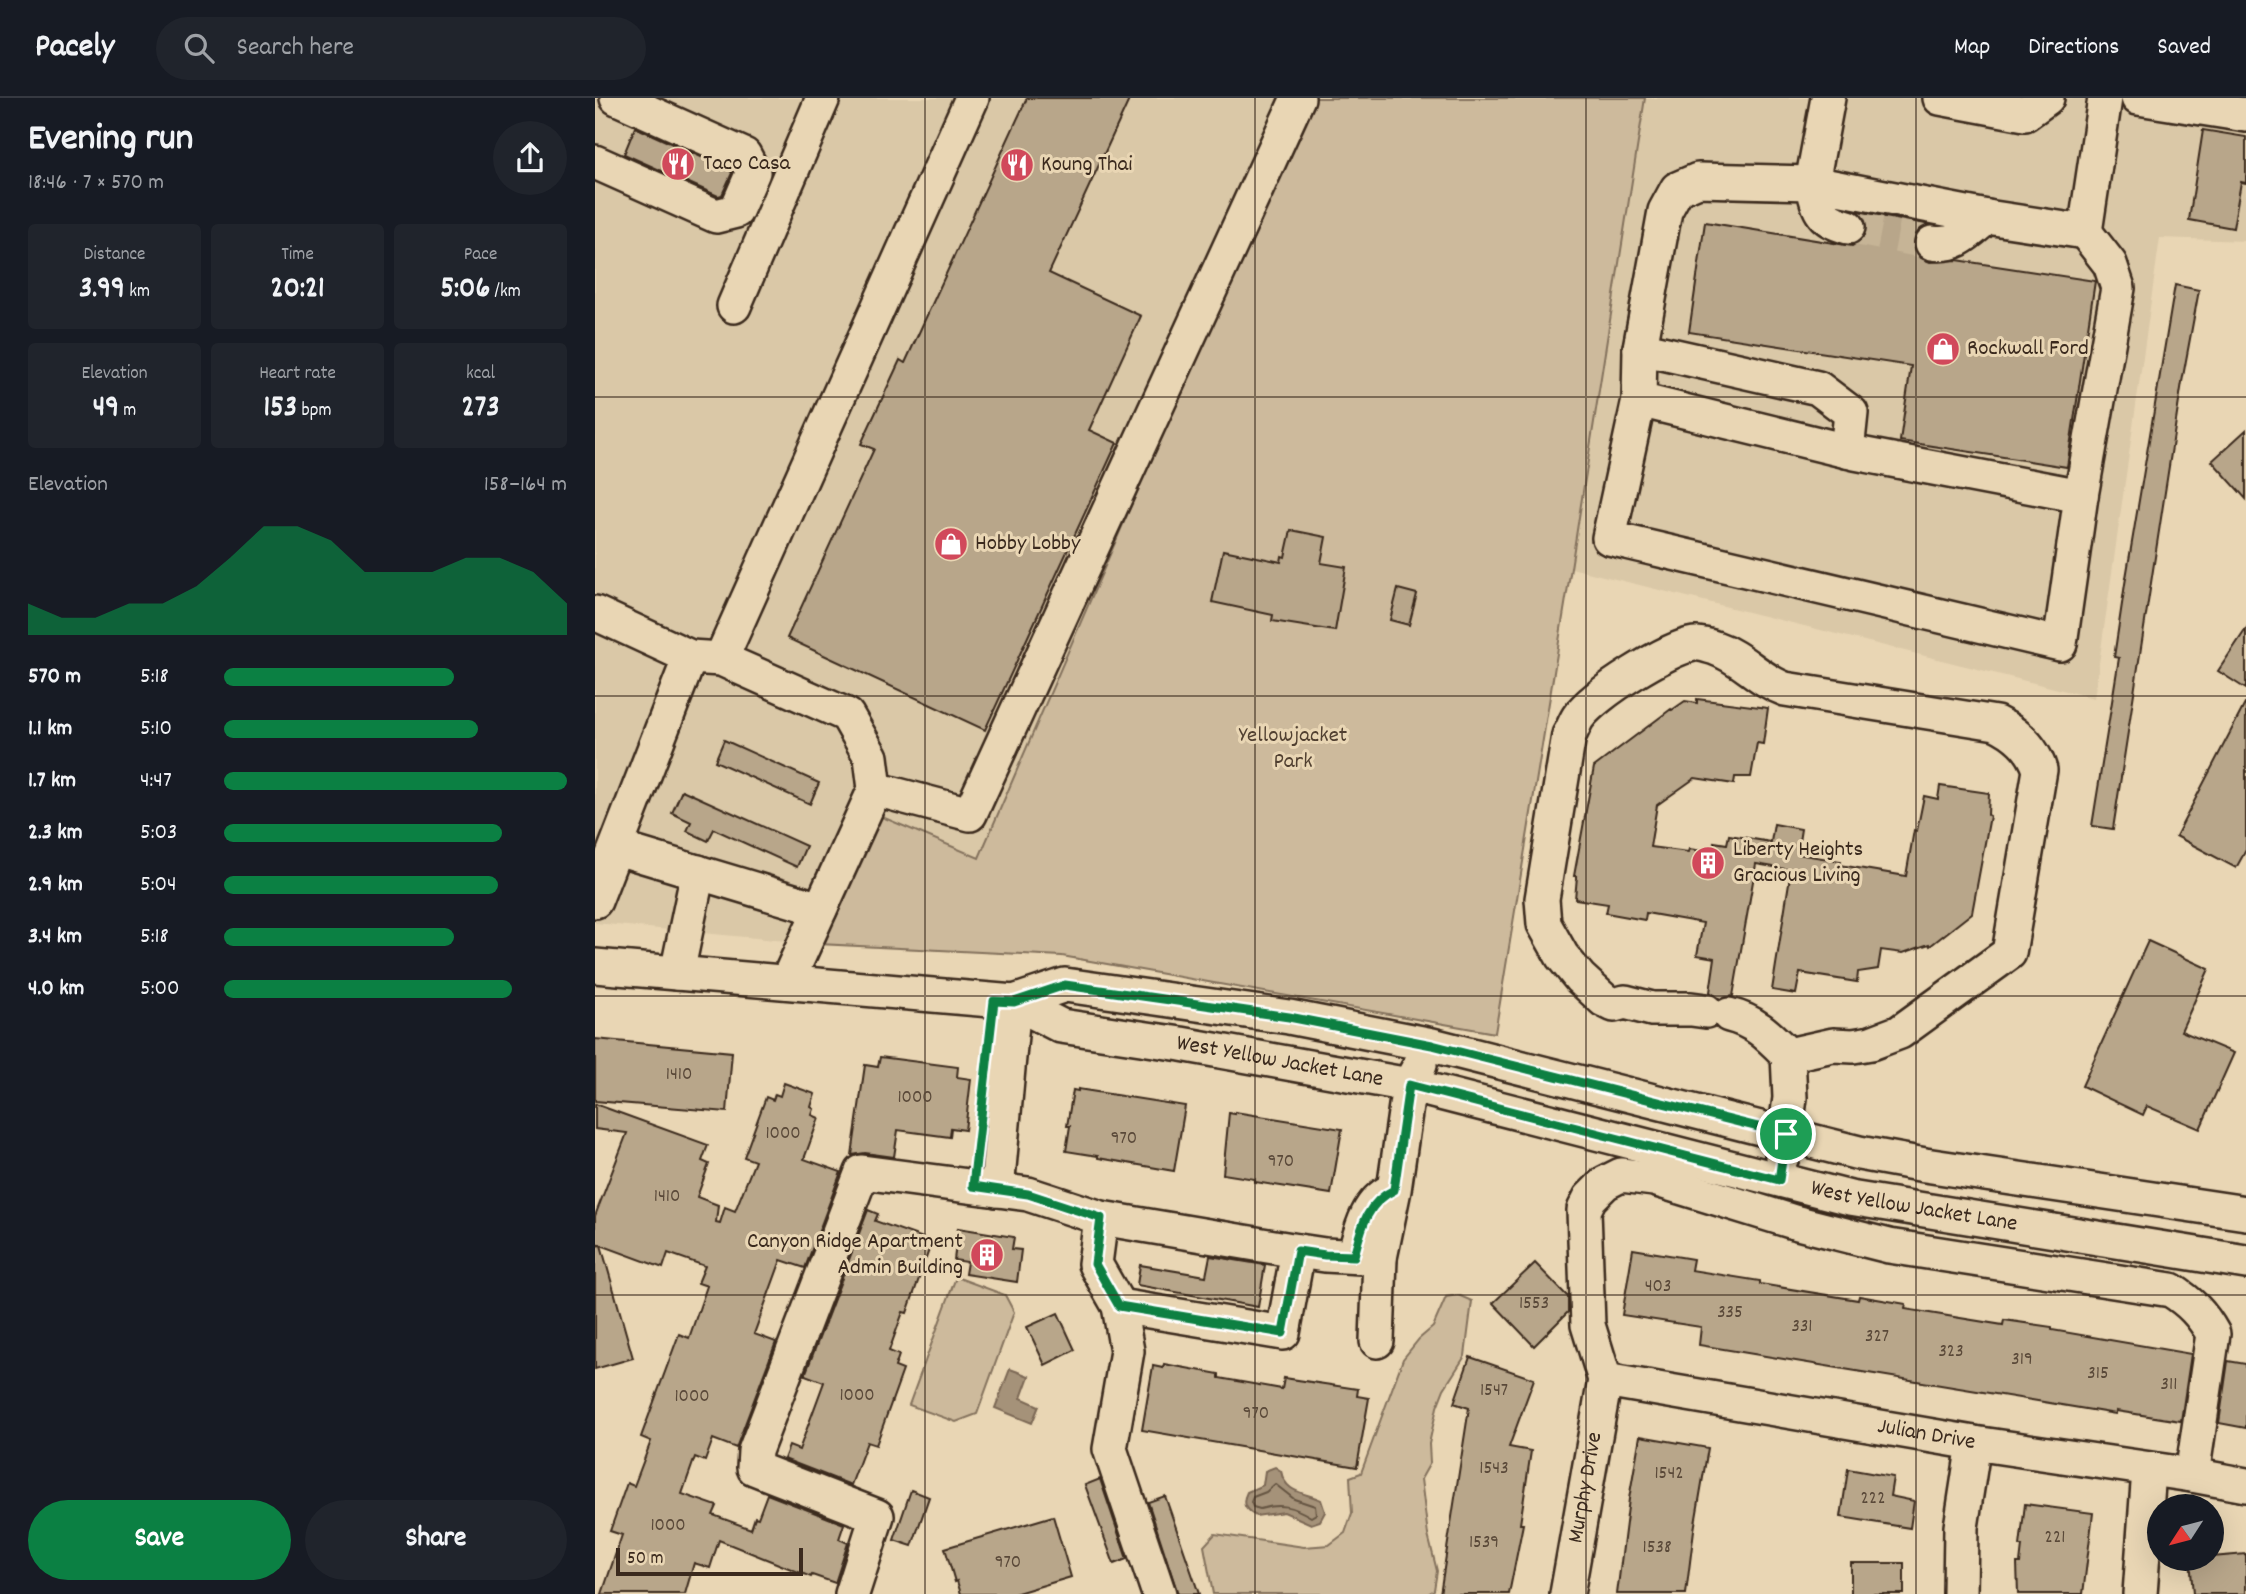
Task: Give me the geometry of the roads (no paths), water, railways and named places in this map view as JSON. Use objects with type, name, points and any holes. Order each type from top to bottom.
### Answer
[{"type":"street","points":[[595,162],[716,216],[736,211],[753,172],[744,155],[617,98]]},
{"type":"street","points":[[595,901],[706,658],[972,98]]},
{"type":"street","points":[[875,789],[970,814],[1299,98]]},
{"type":"street","points":[[1828,98],[1812,183],[1818,207],[1830,223],[1849,228]]},
{"type":"street","points":[[1940,98],[2025,114],[2047,98]]},
{"type":"street","points":[[2084,232],[2105,98]]},
{"type":"street","points":[[2138,98],[2246,115]]},
{"type":"street","points":[[734,306],[820,99]]},
{"type":"street","points":[[1697,180],[1812,183],[1987,217],[2084,232],[2110,264],[2118,288],[2081,496],[2060,644],[1609,538],[1639,400],[1640,348],[1665,211],[1677,189],[1697,180]]},
{"type":"street","points":[[1932,243],[1958,241],[1987,217]]},
{"type":"street","points":[[1640,348],[1818,388],[1851,413],[1846,451]]},
{"type":"street","points":[[1639,400],[1846,451],[2081,496]]},
{"type":"street","points":[[595,613],[847,715],[871,757],[875,789],[787,982]]},
{"type":"street","points":[[1779,1180],[1790,1098],[1788,1055],[1765,1031],[1744,1018],[1691,1009],[1652,1009],[1625,1002],[1614,1005],[1604,1000],[1580,978],[1562,956],[1544,924],[1542,899],[1569,735],[1580,714],[1641,668],[1677,648],[1697,643],[1729,653],[1757,671],[1771,684],[1785,689],[1996,723],[2011,730],[2026,744],[2036,758],[2040,770],[2009,954],[1900,1032],[1887,1038],[1853,1046],[1833,1045],[1788,1055]]},
{"type":"street","points":[[617,848],[820,909]]},
{"type":"street","points":[[677,973],[698,872]]},
{"type":"street","name":"West Yellow Jacket Lane","points":[[595,966],[1004,1001],[1061,1026],[1181,1044],[1409,1085],[1850,1198],[2246,1262]]},
{"type":"street","name":"West Yellow Jacket Lane","points":[[1004,1001],[1065,985],[1289,1017],[1432,1045],[1859,1153],[2246,1213]]},
{"type":"street","points":[[985,1188],[1004,1001]]},
{"type":"street","points":[[1377,1341],[1362,1226],[1373,1205],[1383,1195],[1394,1190],[1409,1085],[1432,1045]]},
{"type":"street","points":[[852,1594],[877,1516],[754,1468],[755,1451],[862,1172],[1028,1194],[1101,1218],[1325,1255],[1367,1257]]},
{"type":"street","points":[[1605,1380],[1588,1325],[1584,1210],[1590,1198],[1605,1183],[1621,1175],[1654,1179],[1794,1222],[1889,1246],[2171,1290],[2191,1303],[2205,1319],[2213,1334],[2192,1475]]},
{"type":"street","points":[[1101,1218],[1095,1264],[1119,1306],[1127,1350],[1110,1449],[1159,1594]]},
{"type":"street","points":[[1119,1306],[1283,1333],[1298,1251]]},
{"type":"street","name":"Julian Drive","points":[[1605,1380],[1974,1443],[2246,1485]]},
{"type":"street","name":"Murphy Drive","points":[[1567,1594],[1605,1380]]},
{"type":"street","points":[[1961,1594],[1961,1527],[1974,1443]]},
{"type":"street","points":[[2140,1594],[2149,1470]]},
{"type":"water","points":[[1010,1369],[1029,1376],[1021,1398],[1039,1406],[1032,1423],[995,1408]]},
{"type":"water","points":[[1275,1467],[1281,1471],[1286,1484],[1291,1488],[1321,1500],[1325,1512],[1320,1521],[1311,1524],[1284,1512],[1256,1516],[1247,1509],[1244,1500],[1247,1492],[1263,1485],[1265,1471]]},
{"type":"tunnel","points":[[1848,227],[1932,243]]},
{"type":"place","name":"Taco Casa","points":[[678,164]]},
{"type":"place","name":"Koung Thai","points":[[1017,165]]},
{"type":"place","name":"Rockwall Ford","points":[[1943,349]]},
{"type":"place","name":"Hobby Lobby","points":[[951,544]]},
{"type":"place","name":"Liberty Heights Gracious Living","points":[[1708,863]]},
{"type":"place","name":"Canyon Ridge Apartment Admin Building","points":[[987,1255]]},
{"type":"park label","name":"Yellowjacket Park","points":[[1293,749]]}]
